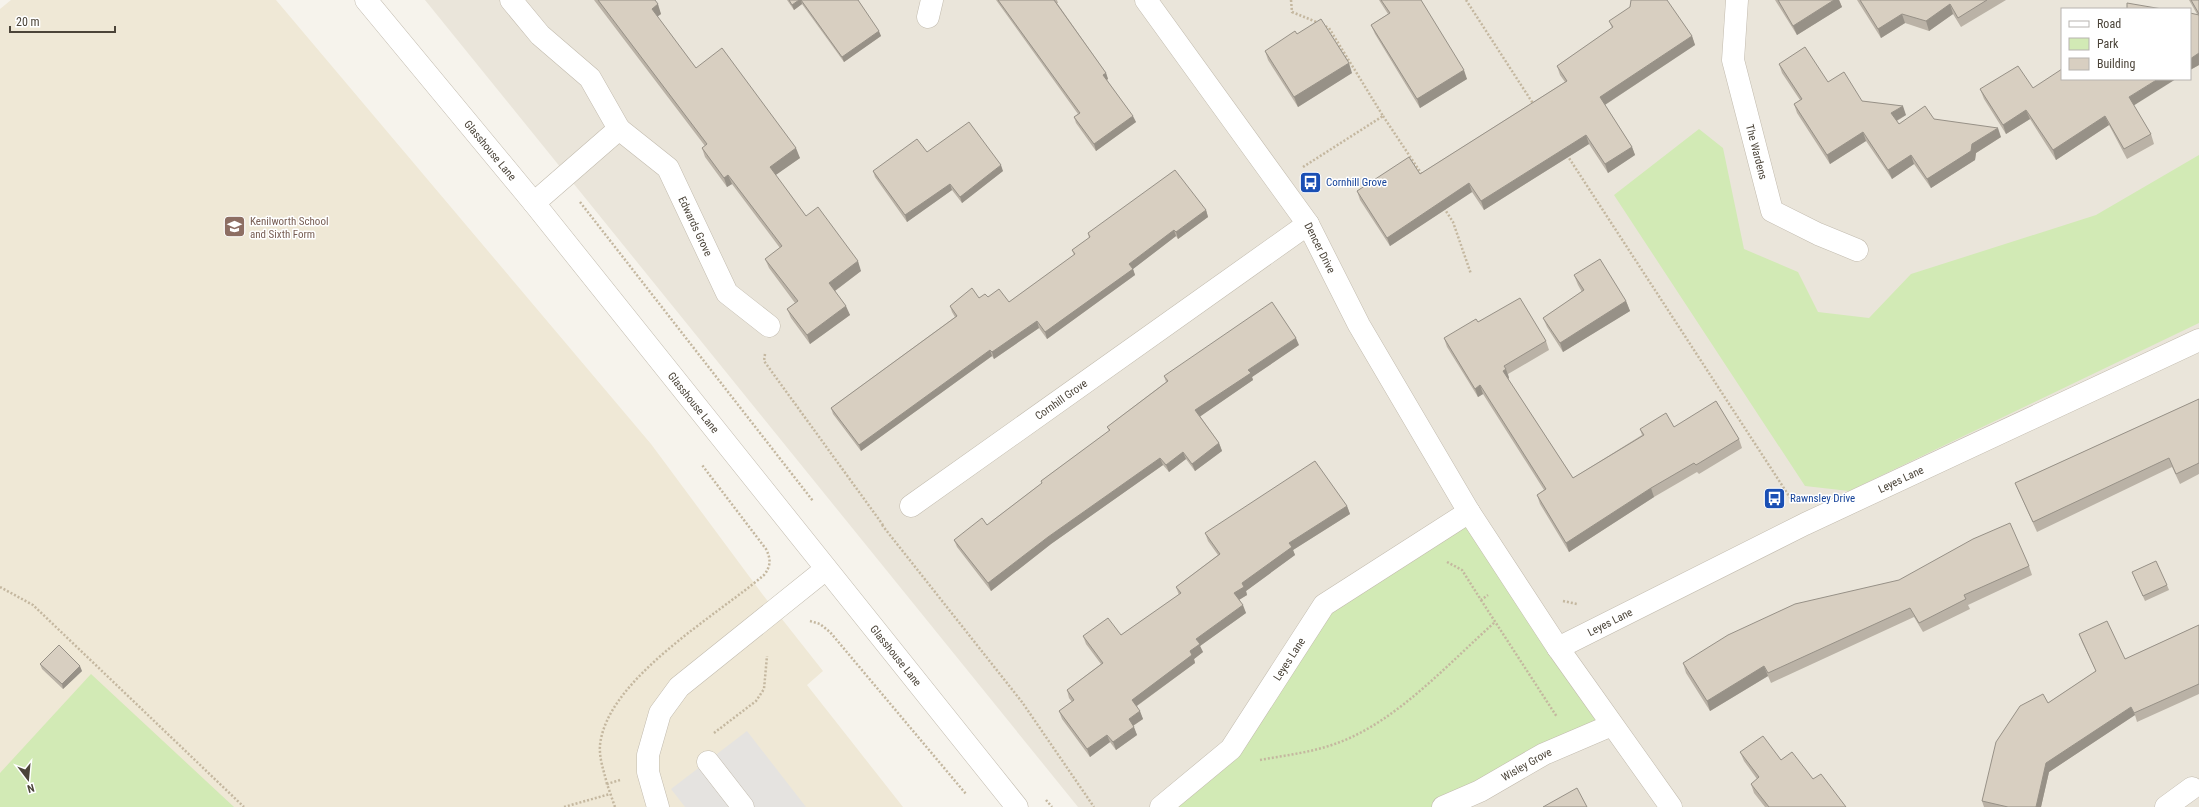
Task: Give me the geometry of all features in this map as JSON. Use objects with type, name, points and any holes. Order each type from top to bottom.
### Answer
[{"type":"street","name":"Glasshouse Lane","points":[[366,0],[534,203],[1017,807]]},
{"type":"street","name":"Edwards Grove","points":[[511,0],[540,35],[590,78],[619,129],[668,168],[727,293],[769,326]]},
{"type":"street","name":"Dencer Drive","points":[[1146,0],[1308,224],[1359,325],[1469,512]]},
{"type":"street","name":"The Wardens","points":[[1737,0],[1733,60],[1772,211],[1818,234],[1857,250]]},
{"type":"street","points":[[534,203],[619,129]]},
{"type":"street","name":"Cornhill Grove","points":[[911,506],[1308,224]]},
{"type":"street","name":"Leyes Lane","points":[[1558,648],[1805,524],[2199,340]]},
{"type":"street","points":[[1469,512],[1558,648],[1671,807]]},
{"type":"street","name":"Leyes Lane","points":[[1161,807],[1231,749],[1324,605],[1469,512]]},
{"type":"street","points":[[658,807],[648,772],[648,755],[660,713],[679,687],[826,569]]},
{"type":"street","name":"Wisley Grove","points":[[1443,807],[1480,791],[1544,754],[1612,725]]},
{"type":"street","points":[[708,762],[743,807]]},
{"type":"street","points":[[2166,807],[2192,788]]},
{"type":"path","points":[[1291,0],[1292,12],[1329,28],[1383,116],[1427,182]]},
{"type":"path","points":[[1466,0],[1536,107]]},
{"type":"path","points":[[1279,182],[1383,116]]},
{"type":"path","points":[[1566,154],[1789,495],[1805,524]]},
{"type":"path","points":[[561,179],[818,507]]},
{"type":"path","points":[[1440,202],[1453,222],[1471,274]]},
{"type":"path","points":[[769,326],[764,361],[882,525],[1022,702],[1094,807]]},
{"type":"path","points":[[699,460],[766,549],[770,564]]},
{"type":"path","points":[[882,525],[911,506]]},
{"type":"path","points":[[1441,561],[1452,564],[1462,570],[1573,742]]},
{"type":"path","points":[[1481,600],[1514,580]]},
{"type":"path","points":[[0,587],[33,604],[244,807]]},
{"type":"path","points":[[1560,598],[1564,601],[1578,604]]},
{"type":"path","points":[[805,621],[820,624],[830,632],[967,795]]},
{"type":"path","points":[[1254,761],[1307,751],[1340,742],[1371,727],[1396,711],[1495,622]]},
{"type":"path","points":[[711,735],[756,701],[764,689],[766,658],[768,653]]},
{"type":"path","points":[[615,807],[607,784],[648,772]]},
{"type":"path","points":[[564,807],[610,794]]},
{"type":"path","points":[[1042,794],[1052,807]]},
{"type":"shaded area","name":"Kenilworth School and Sixth Form","points":[[11,0],[276,0],[651,444],[763,595],[823,671],[807,685],[903,807],[0,807],[0,9]]},
{"type":"shaded area","points":[[425,0],[2199,0],[2199,807],[1078,807]]},
{"type":"shaded area","points":[[747,731],[806,807],[685,807],[671,789]]},
{"type":"green space","points":[[1699,129],[1723,148],[1744,249],[1798,272],[1818,312],[1869,318],[1911,274],[2096,215],[2199,155],[2199,323],[1849,491],[1805,486],[1614,195]]},
{"type":"green space","points":[[1469,512],[1612,725],[1443,807],[1161,807],[1231,749],[1324,605]]},
{"type":"green space","points":[[91,674],[234,807],[0,807],[0,773]]},
{"type":"building","points":[[598,0],[655,0],[658,4],[652,9],[696,68],[722,48],[796,148],[770,167],[806,216],[818,207],[858,261],[829,283],[846,306],[807,335],[787,309],[798,301],[765,259],[782,246],[728,175],[724,178],[702,148],[707,144]]},
{"type":"building","points":[[789,0],[799,0],[792,5]]},
{"type":"building","points":[[801,0],[858,0],[879,31],[842,57]]},
{"type":"building","points":[[998,0],[1054,0],[1106,73],[1103,75],[1133,116],[1094,144],[1074,117],[1080,113]]},
{"type":"building","points":[[1381,0],[1421,0],[1464,70],[1417,99],[1371,25],[1390,13]]},
{"type":"building","points":[[1631,0],[1667,0],[1692,36],[1600,97],[1632,147],[1605,164],[1586,135],[1481,201],[1469,183],[1387,238],[1357,191],[1409,157],[1420,174],[1567,81],[1557,66],[1613,27],[1609,21],[1630,7]]},
{"type":"building","points":[[1778,0],[1834,0],[1793,26]]},
{"type":"building","points":[[1860,0],[1987,0],[1958,18],[1950,4],[1926,21],[1902,14],[1878,29]]},
{"type":"building","points":[[2191,0],[2199,0],[2199,14]]},
{"type":"building","points":[[2127,3],[2156,8],[2127,8]]},
{"type":"building","points":[[2191,13],[2199,15],[2199,53],[2191,58]]},
{"type":"building","points":[[1321,19],[1349,63],[1294,97],[1265,51],[1295,31],[1297,34]]},
{"type":"building","points":[[1805,47],[1828,82],[1844,72],[1862,101],[1903,106],[1891,113],[1899,124],[1925,106],[1934,119],[1998,128],[1972,144],[1971,151],[1927,179],[1911,155],[1888,170],[1863,132],[1827,155],[1794,104],[1802,99],[1779,64]]},
{"type":"building","points":[[2018,66],[2033,88],[2061,70],[2061,80],[2156,80],[2129,97],[2151,134],[2124,149],[2105,116],[2053,150],[2026,110],[2003,125],[1980,89]]},
{"type":"building","points":[[969,122],[1001,165],[960,197],[950,184],[905,215],[873,171],[917,139],[927,152]]},
{"type":"building","points":[[1175,170],[1206,210],[1176,232],[1174,230],[1129,264],[1133,269],[1045,332],[1037,321],[992,352],[990,350],[859,445],[831,408],[957,316],[950,306],[972,288],[979,298],[985,294],[988,297],[999,289],[1009,302],[1075,254],[1072,250],[1090,237],[1088,233]]},
{"type":"building","points":[[1600,259],[1626,301],[1560,343],[1543,318],[1584,290],[1574,275]]},
{"type":"building","points":[[1520,298],[1546,341],[1504,366],[1506,369],[1503,371],[1573,478],[1644,435],[1640,429],[1666,413],[1674,427],[1716,401],[1739,439],[1696,465],[1694,463],[1651,488],[1566,543],[1537,495],[1546,489],[1480,385],[1475,389],[1444,338],[1476,319],[1478,322]]},
{"type":"building","points":[[1272,302],[1296,338],[1248,370],[1251,373],[1195,410],[1219,443],[1192,464],[1183,452],[1166,465],[1160,458],[1048,537],[988,583],[954,540],[982,518],[987,525],[1042,483],[1041,481],[1110,430],[1107,427],[1168,381],[1164,376]]},
{"type":"building","points":[[2199,399],[2199,463],[2176,474],[2169,458],[2033,522],[2015,483]]},
{"type":"building","points":[[1315,461],[1347,506],[1289,543],[1292,547],[1242,583],[1244,587],[1234,593],[1243,605],[1196,639],[1200,644],[1190,651],[1192,655],[1132,700],[1140,711],[1129,719],[1134,727],[1113,742],[1107,735],[1087,749],[1059,711],[1074,700],[1067,690],[1103,663],[1083,636],[1108,618],[1121,635],[1181,593],[1176,587],[1220,554],[1205,533]]},
{"type":"building","points":[[2010,523],[2029,566],[1964,595],[1966,599],[1919,623],[1910,608],[1768,673],[1764,666],[1707,701],[1683,663],[1728,635],[1795,604],[1899,580],[1973,539]]},
{"type":"building","points":[[2156,561],[2167,585],[2143,596],[2132,572]]},
{"type":"building","points":[[2107,621],[2125,659],[2199,625],[2199,684],[2134,713],[2131,707],[2046,763],[2036,807],[2008,807],[1982,801],[1996,742],[2020,706],[2043,694],[2048,703],[2096,671],[2079,634]]},
{"type":"building","points":[[59,645],[80,666],[62,684],[40,664]]},
{"type":"building","points":[[1763,736],[1781,760],[1792,752],[1813,779],[1821,774],[1846,807],[1769,807],[1751,784],[1759,777],[1740,752]]},
{"type":"building","points":[[1577,788],[1587,807],[1543,807]]},
{"type":"place","name":"Cornhill Grove","points":[[1310,182]]},
{"type":"place","name":"Kenilworth School and Sixth Form","points":[[234,227]]},
{"type":"place","name":"Rawnsley Drive","points":[[1774,498]]}]
